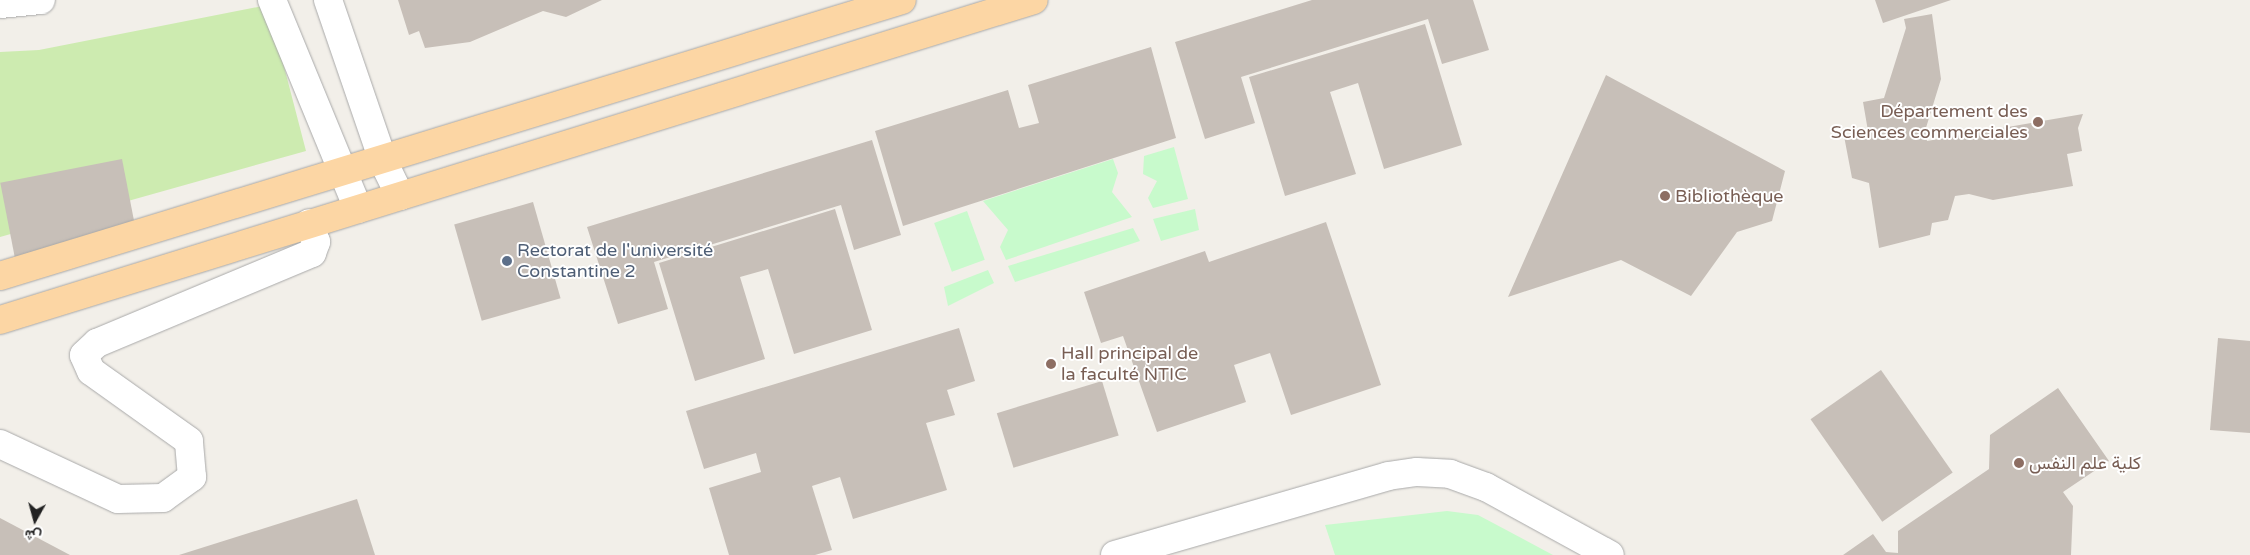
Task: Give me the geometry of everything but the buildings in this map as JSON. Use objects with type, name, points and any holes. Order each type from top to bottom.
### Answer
[{"type":"main road","points":[[0,276],[902,0]]},
{"type":"main road","points":[[0,320],[1034,0]]},
{"type":"street","points":[[0,4],[41,0]]},
{"type":"street","points":[[272,0],[358,209]]},
{"type":"street","points":[[328,0],[383,160],[400,196]]},
{"type":"street","points":[[0,444],[118,499],[163,498],[192,476],[189,441],[91,371],[84,355],[97,343],[312,254],[316,242],[309,223]]},
{"type":"street","points":[[1115,555],[1388,476],[1417,472],[1450,474],[1486,487],[1610,555]]},
{"type":"green space","points":[[268,5],[306,151],[0,237],[0,52],[39,50]]},
{"type":"green space","points":[[1174,147],[1188,199],[1153,208],[1148,198],[1157,181],[1143,174],[1144,156]]},
{"type":"green space","points":[[1113,159],[1118,173],[1112,192],[1132,217],[1006,260],[1000,247],[1008,230],[983,201]]},
{"type":"green space","points":[[1195,209],[1199,230],[1161,241],[1153,219]]},
{"type":"green space","points":[[967,211],[985,260],[952,272],[934,223]]},
{"type":"green space","points":[[1133,228],[1140,241],[1015,282],[1008,266]]},
{"type":"green space","points":[[988,270],[994,283],[948,306],[944,287]]},
{"type":"green space","points":[[1447,511],[1478,515],[1553,555],[1335,555],[1325,525]]},
{"type":"place","name":"Département des Sciences commerciales","points":[[2038,122]]},
{"type":"place","name":"Bibliothèque","points":[[1665,196]]},
{"type":"place","name":"Rectorat de l'université Constantine 2","points":[[507,261]]},
{"type":"place","name":"Hall principal de la faculté NTIC","points":[[1051,364]]},
{"type":"place","name":"كلية علم النفس","points":[[2019,463]]}]
